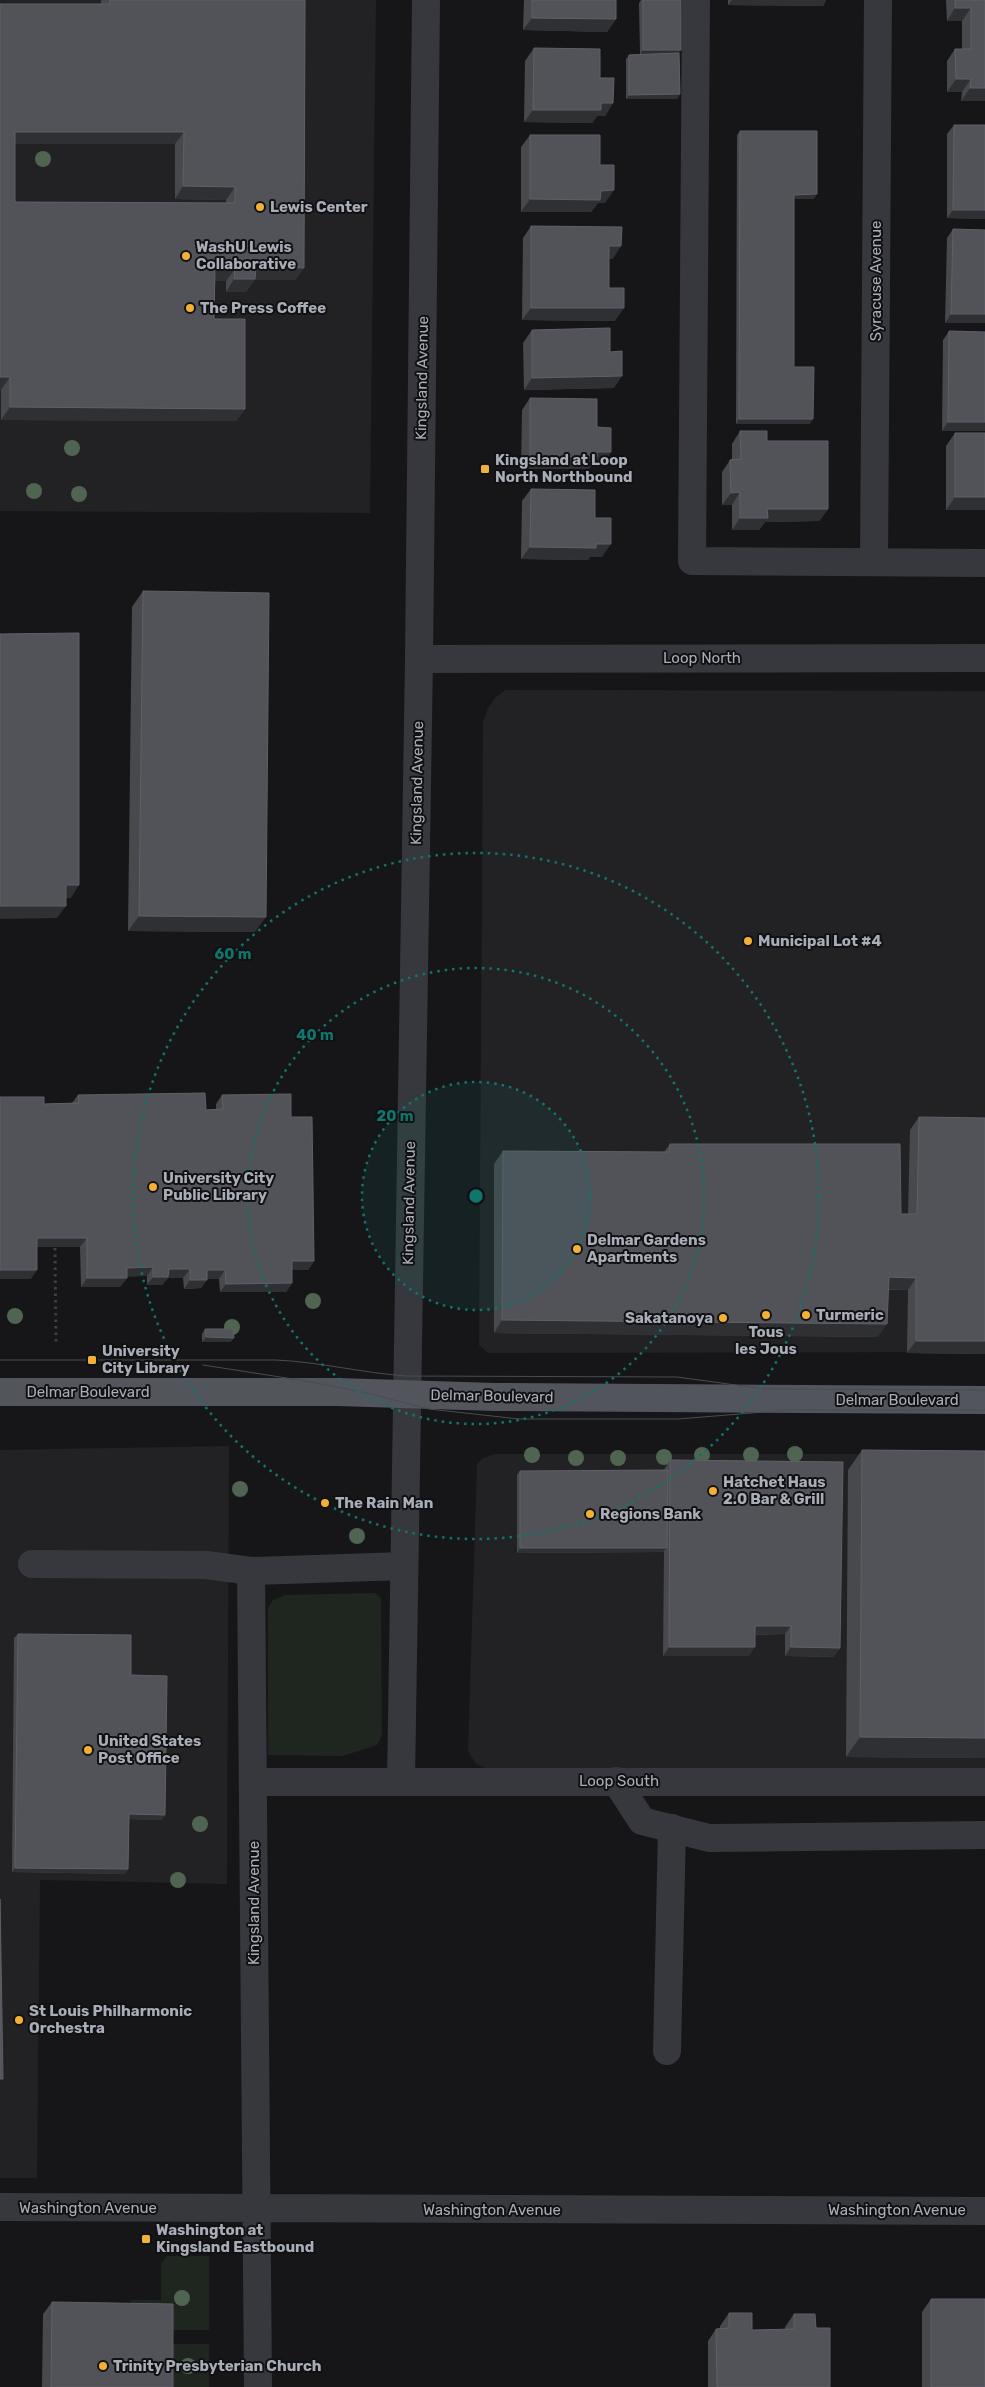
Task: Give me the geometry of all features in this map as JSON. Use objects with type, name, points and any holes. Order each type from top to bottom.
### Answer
[{"type":"main road","name":"Delmar Boulevard","points":[[0,1392],[338,1392],[406,1395],[985,1400]]},
{"type":"street","name":"Kingsland Avenue","points":[[401,1781],[419,659],[426,0]]},
{"type":"street","points":[[696,0],[692,561],[985,563]]},
{"type":"street","name":"Syracuse Avenue","points":[[874,562],[878,0]]},
{"type":"street","name":"Loop North","points":[[419,659],[985,658]]},
{"type":"street","points":[[32,1564],[206,1565],[251,1571],[404,1566]]},
{"type":"street","name":"Kingsland Avenue","points":[[251,1571],[258,2387]]},
{"type":"street","points":[[616,1781],[642,1820],[709,1838],[985,1835]]},
{"type":"street","name":"Loop South","points":[[253,1782],[985,1782]]},
{"type":"street","points":[[668,2051],[672,1828]]},
{"type":"street","name":"Washington Avenue","points":[[0,2207],[257,2210],[985,2210]]},
{"type":"path","points":[[56,1248],[56,1344]]},
{"type":"shaded area","name":"WashU Lewis Collaborative","points":[[0,0],[376,0],[370,513],[0,511]]},
{"type":"shaded area","name":"Municipal Lot #4","points":[[505,690],[985,691],[985,1352],[488,1353],[479,1345],[483,722],[488,708],[495,698]]},
{"type":"shaded area","points":[[229,1446],[227,1884],[40,1880],[37,2178],[0,2178],[0,1450]]},
{"type":"shaded area","points":[[495,1454],[985,1454],[985,1772],[497,1773],[476,1764],[468,1751],[477,1464],[483,1458]]},
{"type":"shaded area","points":[[375,1593],[381,1598],[382,1735],[377,1745],[343,1756],[268,1755],[268,1608],[273,1600],[285,1595]]},
{"type":"shaded area","points":[[167,2256],[209,2256],[209,2330],[164,2330],[131,2315],[131,2300],[161,2300],[161,2263]]},
{"type":"shaded area","points":[[164,2344],[209,2344],[209,2387],[164,2387]]},
{"type":"building","name":"Lewis Center","points":[[110,0],[305,0],[304,268],[256,267],[255,279],[234,279],[235,269],[215,269],[214,319],[245,319],[245,409],[10,407],[10,377],[0,377],[0,4],[110,4]],"holes":[[[15,132],[184,132],[183,186],[235,187],[235,203],[15,202]]]},
{"type":"building","points":[[532,0],[616,0],[616,19],[532,18]]},
{"type":"building","points":[[643,0],[681,0],[681,50],[643,50]]},
{"type":"building","points":[[955,0],[985,0],[985,88],[970,88],[971,79],[956,79],[955,49],[971,49],[971,8],[955,8]]},
{"type":"building","points":[[534,48],[600,49],[600,78],[614,78],[613,103],[601,103],[601,110],[533,110]]},
{"type":"building","points":[[679,53],[680,94],[629,95],[629,55]]},
{"type":"building","points":[[954,125],[985,125],[985,210],[953,210]]},
{"type":"building","points":[[740,131],[817,131],[817,194],[794,195],[794,367],[814,367],[813,419],[739,419]]},
{"type":"building","points":[[530,135],[600,135],[600,165],[614,165],[614,190],[601,191],[600,200],[530,199]]},
{"type":"building","points":[[531,226],[622,227],[621,246],[609,246],[609,288],[624,288],[624,308],[531,308]]},
{"type":"building","points":[[953,229],[985,230],[985,314],[951,314]]},
{"type":"building","points":[[610,328],[610,352],[622,351],[622,376],[532,378],[532,330]]},
{"type":"building","points":[[949,331],[985,332],[985,422],[948,422]]},
{"type":"building","points":[[530,398],[597,399],[597,427],[611,428],[611,452],[597,452],[597,457],[530,456]]},
{"type":"building","points":[[740,431],[767,431],[767,441],[828,441],[828,509],[767,509],[768,518],[740,518],[740,492],[731,493],[730,460],[741,459]]},
{"type":"building","points":[[955,433],[985,433],[985,497],[955,497]]},
{"type":"building","points":[[531,489],[595,490],[595,518],[611,518],[611,544],[596,544],[596,548],[530,547]]},
{"type":"building","points":[[143,591],[269,593],[266,917],[139,916]]},
{"type":"building","points":[[79,633],[79,885],[66,885],[66,906],[0,906],[0,634]]},
{"type":"building","name":"University City Public Library","points":[[205,1093],[206,1110],[223,1109],[222,1095],[291,1094],[291,1117],[312,1117],[314,1261],[292,1261],[292,1283],[226,1284],[225,1270],[207,1270],[207,1280],[190,1280],[190,1269],[169,1269],[168,1277],[153,1277],[153,1267],[127,1268],[127,1278],[87,1278],[87,1238],[37,1238],[37,1270],[0,1270],[0,1097],[44,1097],[44,1104],[79,1103],[78,1095]]},
{"type":"building","points":[[919,1117],[985,1118],[985,1341],[916,1341],[916,1278],[889,1277],[887,1324],[502,1320],[503,1151],[669,1152],[670,1144],[900,1144],[901,1214],[917,1214]]},
{"type":"building","points":[[205,1329],[233,1329],[234,1338],[206,1337]]},
{"type":"building","points":[[862,1450],[985,1451],[985,1738],[860,1737]]},
{"type":"building","points":[[670,1460],[843,1462],[840,1648],[791,1647],[791,1626],[755,1626],[755,1647],[669,1647]]},
{"type":"building","name":"Regions Bank","points":[[668,1470],[667,1548],[520,1548],[520,1471]]},
{"type":"building","name":"United States Post Office","points":[[18,1634],[131,1635],[131,1675],[167,1676],[165,1815],[129,1814],[128,1869],[15,1868]]},
{"type":"building","points":[[0,1899],[3,2079],[0,2079]]},
{"type":"building","points":[[931,2299],[985,2299],[985,2387],[931,2387]]},
{"type":"building","name":"Trinity Presbyterian Church","points":[[52,2302],[173,2304],[173,2387],[51,2387]]},
{"type":"building","points":[[729,2313],[752,2313],[752,2330],[794,2329],[794,2314],[815,2314],[816,2328],[830,2328],[830,2387],[717,2387],[716,2329],[729,2328]]},
{"type":"tram line","points":[[0,1360],[276,1360],[406,1376],[677,1377],[765,1389],[985,1390]]},
{"type":"tram line","points":[[203,1365],[306,1381],[367,1393],[429,1409],[519,1419],[678,1419],[789,1410],[985,1410]]},
{"type":"place","name":"Lewis Center","points":[[260,207]]},
{"type":"place","name":"WashU Lewis Collaborative","points":[[186,256]]},
{"type":"place","name":"The Press Coffee","points":[[190,308]]},
{"type":"place","name":"Kingsland at Loop North Northbound","points":[[485,469]]},
{"type":"place","name":"Municipal Lot #4","points":[[748,941]]},
{"type":"place","name":"University City Public Library","points":[[153,1187]]},
{"type":"place","name":"Delmar Gardens Apartments","points":[[577,1249]]},
{"type":"place","name":"Tous les Jous","points":[[766,1315]]},
{"type":"place","name":"Turmeric","points":[[806,1315]]},
{"type":"place","name":"Sakatanoya","points":[[723,1318]]},
{"type":"place","name":"University City Library","points":[[92,1360]]},
{"type":"place","name":"Hatchet Haus 2.0 Bar & Grill","points":[[713,1491]]},
{"type":"place","name":"The Rain Man","points":[[325,1503]]},
{"type":"place","name":"Regions Bank","points":[[590,1514]]},
{"type":"place","name":"United States Post Office","points":[[88,1750]]},
{"type":"place","name":"St Louis Philharmonic Orchestra","points":[[19,2020]]},
{"type":"place","name":"Washington at Kingsland Eastbound","points":[[146,2239]]},
{"type":"place","name":"Trinity Presbyterian Church","points":[[103,2366]]}]
